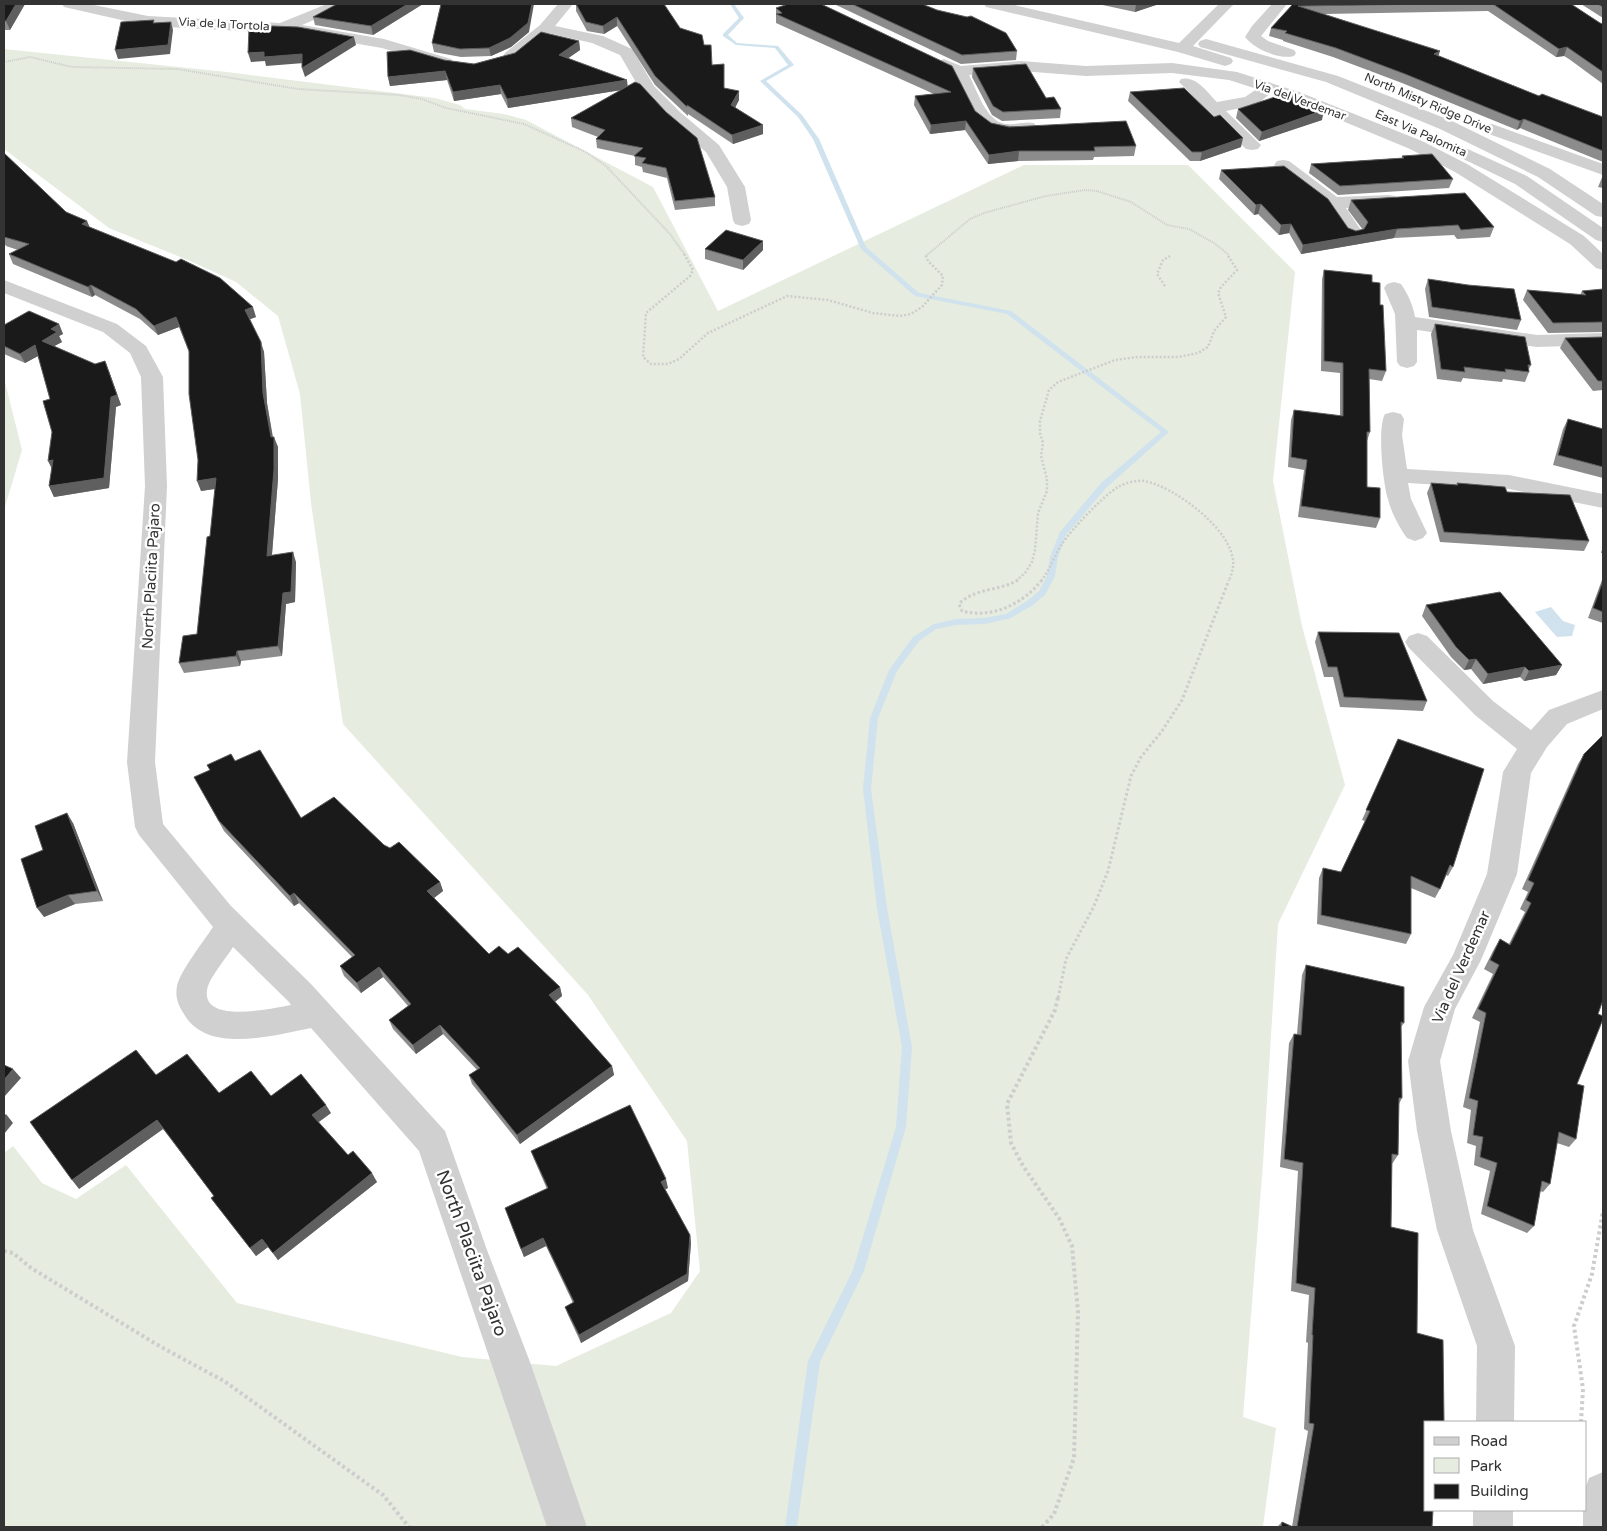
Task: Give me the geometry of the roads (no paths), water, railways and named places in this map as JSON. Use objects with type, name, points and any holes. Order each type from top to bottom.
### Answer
[{"type":"street","name":"Via de la Tortola","points":[[69,4],[148,21],[284,27],[384,44],[456,63]]},
{"type":"street","points":[[284,27],[339,4]]},
{"type":"street","points":[[493,62],[510,57],[546,28],[566,4]]},
{"type":"street","name":"East Via Palomita","points":[[991,4],[1185,44],[1332,79],[1446,125],[1544,173],[1603,212]]},
{"type":"street","name":"East Via Palomita","points":[[1045,4],[1185,44],[1316,89],[1427,134],[1521,180],[1603,236]]},
{"type":"street","points":[[1185,44],[1227,4]]},
{"type":"street","name":"North Misty Ridge Drive","points":[[1280,4],[1257,29],[1253,37],[1258,42],[1354,72],[1496,131],[1603,170]]},
{"type":"street","points":[[546,28],[597,38],[626,52],[647,88],[674,116],[713,149],[736,187],[742,220]]},
{"type":"street","points":[[934,58],[959,71],[984,119],[997,127],[1008,129],[1044,126]]},
{"type":"street","name":"Via del Verdemar","points":[[959,71],[1021,66],[1086,71],[1172,68],[1231,75],[1293,95],[1416,145],[1462,168],[1497,192],[1577,240],[1603,264]]},
{"type":"street","points":[[1187,82],[1252,144]]},
{"type":"street","points":[[1214,108],[1250,101],[1268,88]]},
{"type":"street","points":[[1283,165],[1333,204],[1354,233]]},
{"type":"street","points":[[1468,194],[1497,192]]},
{"type":"street","points":[[1333,204],[1410,198]]},
{"type":"street","name":"North Placiita Pajaro","points":[[4,286],[110,328],[139,350],[152,377],[156,486],[141,762],[149,827],[230,926],[300,993],[433,1142],[469,1250],[511,1362],[567,1527]]},
{"type":"street","points":[[1394,288],[1402,300],[1406,322],[1407,362]]},
{"type":"street","points":[[1406,322],[1537,341],[1603,339]]},
{"type":"street","points":[[1393,419],[1391,435],[1399,499],[1415,533]]},
{"type":"street","points":[[1395,475],[1509,482],[1603,501]]},
{"type":"street","points":[[1418,642],[1484,708],[1534,746]]},
{"type":"street","name":"Via del Verdemar","points":[[1495,1421],[1496,1346],[1455,1230],[1434,1131],[1424,1061],[1440,1007],[1466,960],[1502,874],[1517,772],[1534,746],[1558,717],[1603,699]]},
{"type":"street","points":[[230,926],[193,984],[192,1000],[203,1017],[221,1025],[238,1026],[261,1024],[318,1013]]},
{"type":"street","points":[[1603,1492],[1603,1527]]},
{"type":"street","points":[[1493,1511],[1493,1527]]},
{"type":"water","points":[[1551,607],[1563,621],[1575,625],[1572,636],[1557,637],[1535,612]]},
{"type":"waterway","points":[[732,4],[742,18],[725,35],[736,44],[776,47],[791,65],[763,81],[800,116],[816,139],[863,248],[917,295],[1009,312],[1165,432],[1104,485],[1063,534],[1054,557],[1051,576],[1042,593],[1030,603],[1008,616],[984,621],[956,622],[934,627],[916,639],[893,670],[874,718],[867,789],[882,908],[907,1047],[901,1127],[858,1271],[814,1361],[791,1527]]}]
